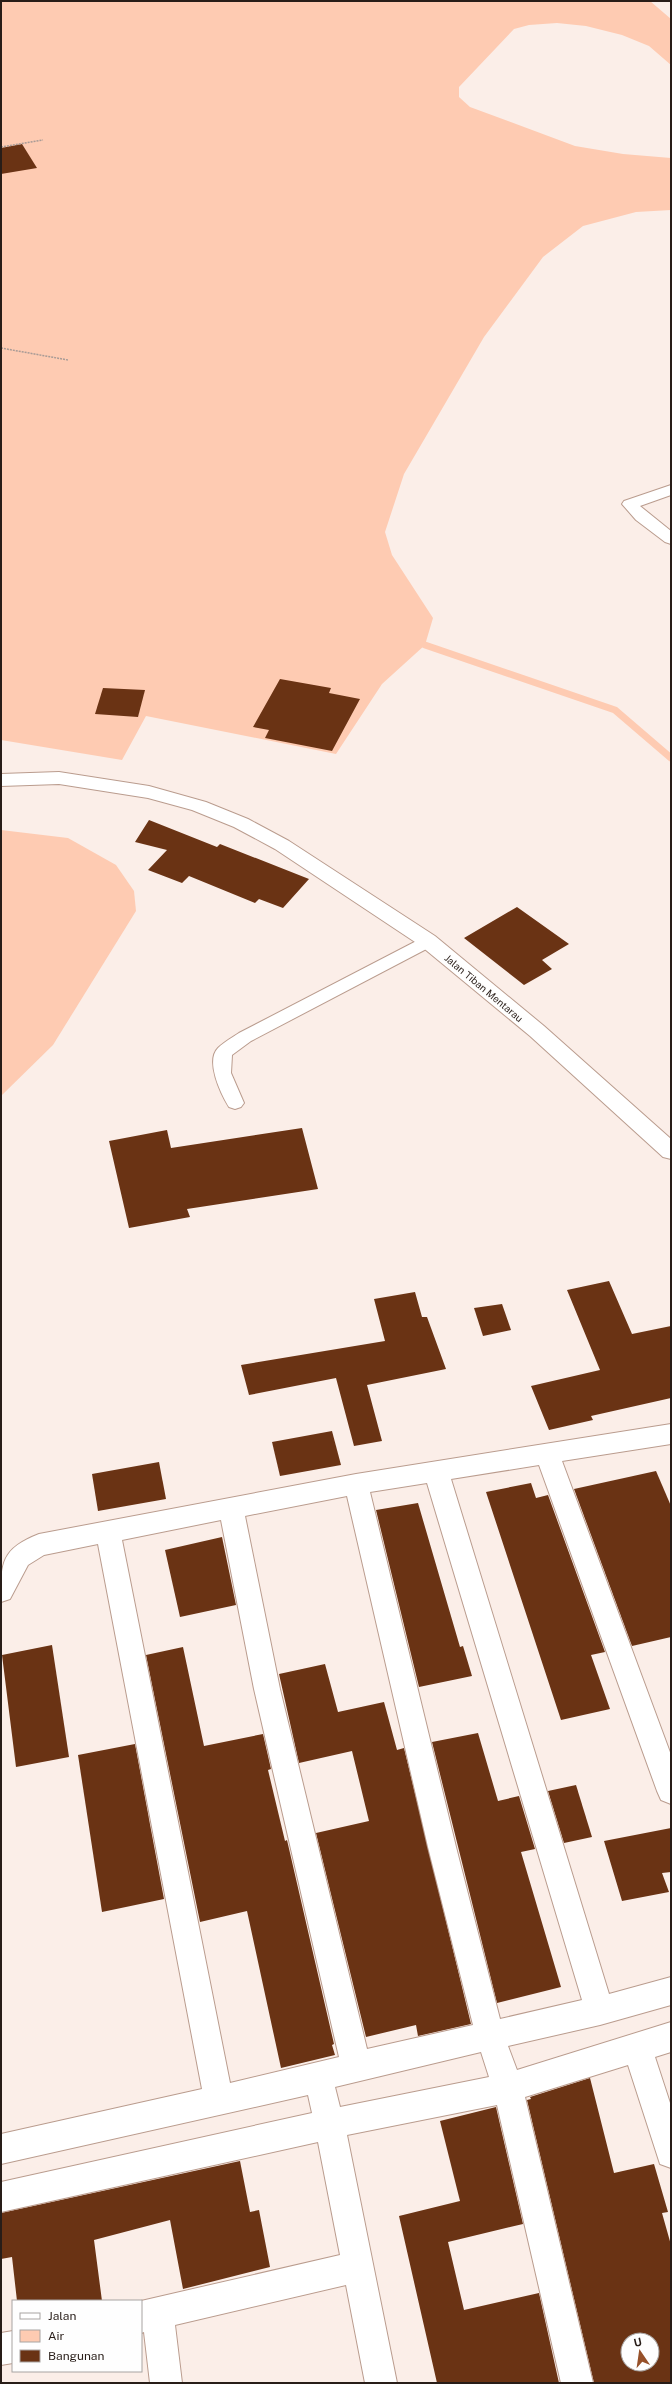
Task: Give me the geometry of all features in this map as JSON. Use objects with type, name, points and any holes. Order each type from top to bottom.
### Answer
[{"type":"street","points":[[671,490],[630,504],[642,517],[671,539]]},
{"type":"street","name":"Jalan Tiban Mentarau","points":[[1,780],[59,778],[149,792],[200,806],[241,823],[282,845],[428,941],[537,1031],[671,1151]]},
{"type":"street","points":[[1,1591],[14,1565],[29,1550],[39,1546],[356,1484],[547,1454],[670,1438]]},
{"type":"street","points":[[547,1454],[671,1791]]},
{"type":"street","points":[[436,1471],[600,2011]]},
{"type":"street","points":[[356,1484],[440,1839],[490,2035],[508,2088],[577,2383]]},
{"type":"street","points":[[231,1508],[267,1689],[356,2066]]},
{"type":"street","points":[[108,1532],[219,2100]]},
{"type":"street","points":[[1,2149],[318,2078],[356,2066],[600,2011],[671,1991]]},
{"type":"street","points":[[1,2198],[330,2124],[508,2088],[671,2037]]},
{"type":"street","points":[[638,2047],[671,2154]]},
{"type":"street","points":[[318,2078],[330,2124],[356,2267],[381,2383]]},
{"type":"street","points":[[166,2383],[150,2315],[356,2267]]},
{"type":"street","points":[[1,2349],[12,2347]]},
{"type":"lane","points":[[235,1103],[222,1074],[224,1052],[245,1037],[428,941]]},
{"type":"path","points":[[1,146],[43,140]]},
{"type":"path","points":[[1,348],[68,360]]},
{"type":"water","points":[[1,1],[650,1],[671,19],[671,65],[649,46],[622,35],[586,26],[557,23],[529,25],[514,29],[459,87],[459,97],[470,107],[575,146],[623,154],[671,158],[671,210],[636,212],[583,226],[543,257],[484,337],[404,474],[385,532],[392,555],[433,618],[425,645],[382,684],[336,754],[146,716],[122,760],[1,740]]},
{"type":"water","points":[[1,830],[68,838],[116,865],[134,891],[136,911],[53,1045],[1,1096]]},
{"type":"building","points":[[22,144],[37,168],[1,174],[1,148]]},
{"type":"building","points":[[280,679],[331,688],[329,693],[360,699],[332,751],[265,738],[269,730],[253,727]]},
{"type":"building","points":[[103,688],[145,690],[138,717],[95,714]]},
{"type":"building","points":[[149,820],[217,847],[220,844],[309,879],[283,908],[259,899],[255,903],[189,876],[182,883],[148,870],[167,850],[135,842]]},
{"type":"building","points":[[517,907],[569,944],[542,960],[552,969],[524,985],[464,938]]},
{"type":"building","points":[[302,1128],[318,1189],[187,1209],[190,1217],[129,1228],[109,1141],[167,1130],[171,1148]]},
{"type":"building","points":[[609,1281],[632,1334],[671,1326],[671,1398],[591,1416],[593,1420],[549,1430],[531,1386],[600,1370],[567,1290]]},
{"type":"building","points":[[415,1292],[422,1317],[427,1317],[446,1369],[367,1385],[382,1441],[354,1446],[336,1378],[249,1395],[241,1365],[385,1341],[374,1299]]},
{"type":"building","points":[[502,1304],[511,1330],[483,1336],[474,1308]]},
{"type":"building","points":[[332,1431],[341,1465],[280,1476],[272,1442]]},
{"type":"building","points":[[159,1462],[166,1499],[98,1511],[92,1474]]},
{"type":"building","points":[[656,1471],[671,1506],[671,1637],[632,1646],[574,1489]]},
{"type":"building","points":[[531,1483],[536,1498],[548,1495],[605,1652],[591,1655],[610,1709],[561,1720],[486,1492]]},
{"type":"building","points":[[418,1503],[460,1647],[463,1646],[472,1676],[419,1687],[376,1510]]},
{"type":"building","points":[[222,1537],[236,1605],[180,1617],[165,1550]]},
{"type":"building","points":[[52,1645],[69,1757],[16,1767],[2,1655]]},
{"type":"building","points":[[183,1647],[204,1746],[263,1734],[271,1769],[268,1770],[285,1841],[287,1840],[334,2044],[332,2045],[335,2055],[281,2068],[247,1911],[200,1922],[146,1655]]},
{"type":"building","points":[[325,1664],[338,1712],[384,1702],[397,1750],[404,1748],[471,2024],[418,2036],[416,2025],[366,2037],[316,1833],[369,1821],[352,1751],[299,1763],[279,1674]]},
{"type":"building","points":[[478,1733],[498,1801],[519,1796],[535,1849],[521,1852],[561,1987],[497,2003],[432,1742]]},
{"type":"building","points":[[135,1744],[164,1899],[102,1912],[78,1755]]},
{"type":"building","points":[[576,1785],[592,1837],[564,1843],[548,1791]]},
{"type":"building","points":[[671,1828],[671,1872],[662,1873],[669,1892],[622,1901],[604,1841]]},
{"type":"building","points":[[590,2078],[614,2173],[654,2164],[668,2212],[662,2213],[671,2245],[671,2383],[594,2383],[527,2100],[531,2099],[530,2097]]},
{"type":"building","points":[[496,2107],[523,2224],[448,2242],[464,2310],[539,2293],[559,2383],[437,2383],[399,2216],[460,2201],[440,2121]]},
{"type":"building","points":[[240,2161],[250,2212],[259,2210],[270,2267],[183,2289],[170,2220],[94,2240],[102,2300],[17,2300],[12,2257],[1,2259],[1,2213]]},
{"type":"waterway","points":[[425,645],[615,710],[671,758]]}]
